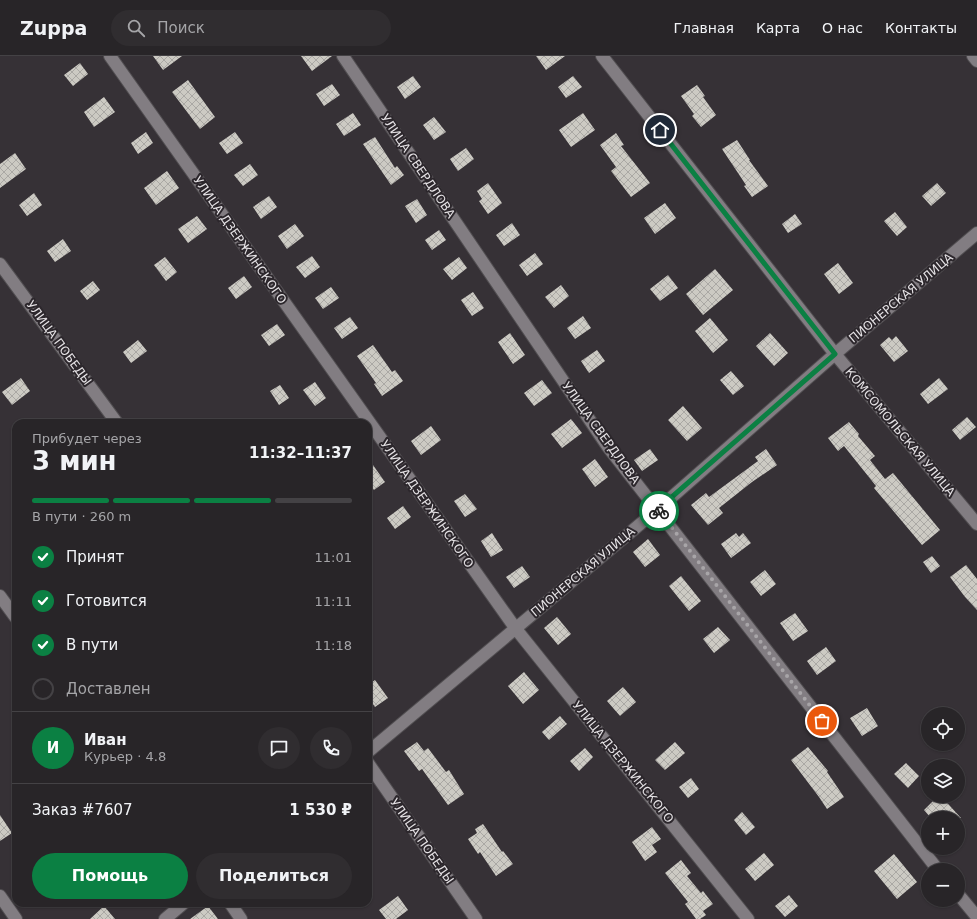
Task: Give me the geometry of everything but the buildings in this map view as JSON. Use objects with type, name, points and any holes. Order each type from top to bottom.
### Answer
[{"type":"street","name":"УЛИЦА ДЗЕРЖИНСКОГО","points":[[110,56],[367,419]]},
{"type":"street","name":"УЛИЦА СВЕРДЛОВА","points":[[343,56],[608,447],[933,863]]},
{"type":"street","name":"КОМСОМОЛЬСКАЯ УЛИЦА","points":[[602,56],[835,354],[977,524]]},
{"type":"street","points":[[973,56],[977,61]]},
{"type":"street","name":"ПИОНЕРСКАЯ УЛИЦА","points":[[372,749],[657,510],[835,354],[977,233]]},
{"type":"street","name":"УЛИЦА ПОБЕДЫ","points":[[0,264],[115,419]]},
{"type":"street","name":"УЛИЦА ДЗЕРЖИНСКОГО","points":[[372,426],[516,629],[748,919]]},
{"type":"street","points":[[0,596],[12,612]]},
{"type":"street","name":"УЛИЦА ПОБЕДЫ","points":[[372,769],[476,919]]},
{"type":"street","points":[[0,896],[16,919]]},
{"type":"street","points":[[965,902],[977,917]]},
{"type":"street","points":[[165,919],[179,907]]},
{"type":"street","points":[[233,907],[241,919]]},
{"type":"way so far","points":[[659,511],[822,721]]},
{"type":"route","points":[[659,511],[657,510],[835,354],[660,130]]}]
